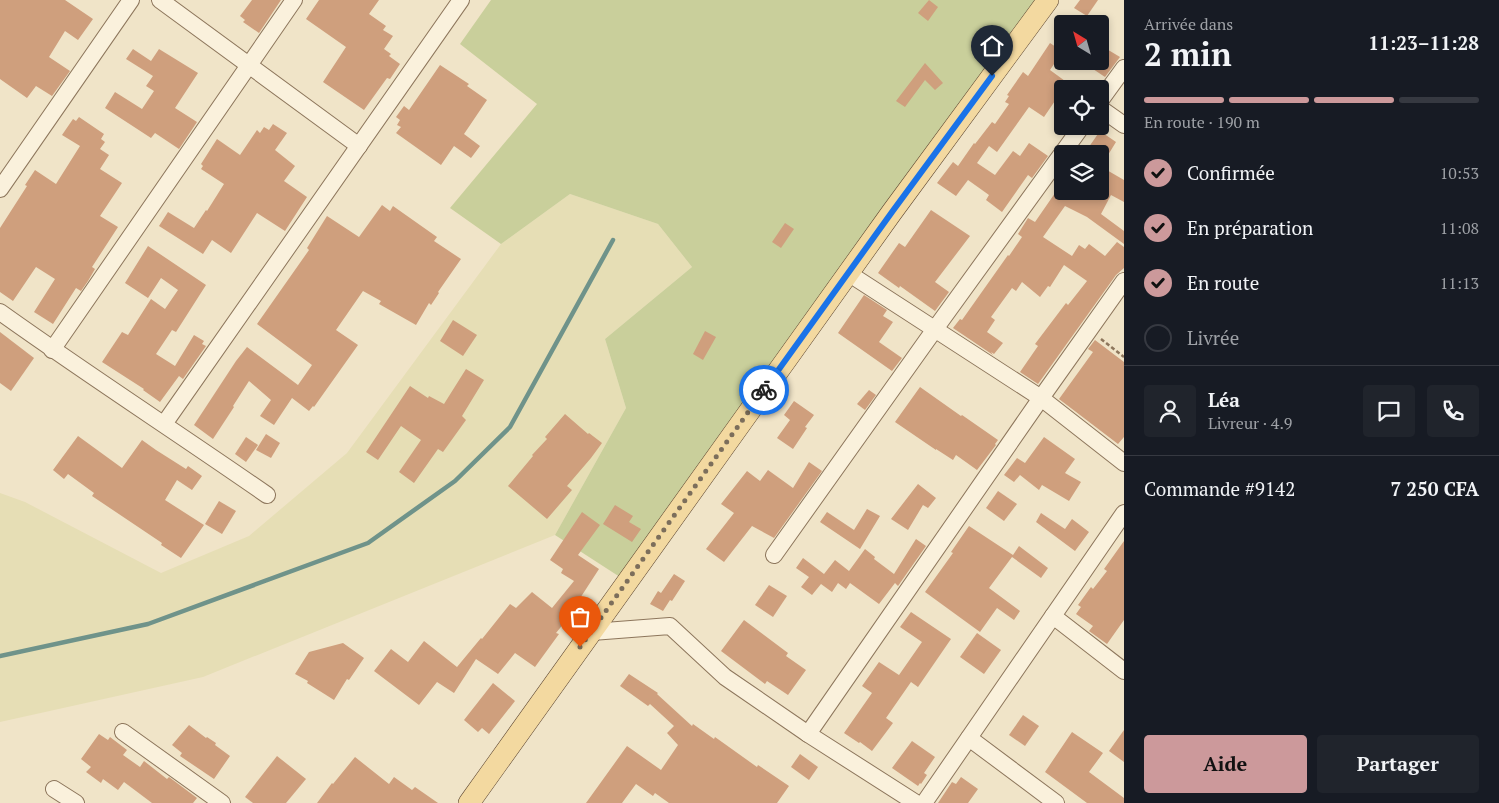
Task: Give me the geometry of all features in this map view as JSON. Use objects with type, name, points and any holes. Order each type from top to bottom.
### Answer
[{"type":"main road","points":[[470,803],[848,273],[1048,0]]},
{"type":"street","points":[[0,189],[131,0]]},
{"type":"street","points":[[160,0],[360,146]]},
{"type":"street","points":[[52,350],[294,0]]},
{"type":"street","points":[[164,424],[462,0]]},
{"type":"street","points":[[1109,89],[1124,68]]},
{"type":"street","points":[[1109,114],[1124,125]]},
{"type":"street","points":[[774,555],[934,329],[1075,135]]},
{"type":"street","points":[[848,273],[1041,398],[1124,463]]},
{"type":"street","points":[[808,734],[1041,398],[1124,282]]},
{"type":"street","points":[[0,312],[52,350],[267,494]]},
{"type":"street","points":[[924,803],[1124,513]]},
{"type":"street","points":[[1053,616],[1124,671]]},
{"type":"street","points":[[592,632],[670,626],[725,677],[808,734],[916,803]]},
{"type":"street","points":[[123,732],[222,803]]},
{"type":"street","points":[[969,738],[1056,803]]},
{"type":"street","points":[[54,789],[76,803]]},
{"type":"path","points":[[1089,330],[1124,357]]},
{"type":"shaded area","points":[[570,194],[658,224],[692,267],[605,339],[626,408],[555,535],[203,677],[0,722],[0,493],[25,502],[161,573],[249,536],[347,453],[501,244]]},
{"type":"green space","points":[[491,0],[1045,0],[623,579],[555,535],[626,408],[605,339],[692,267],[658,224],[570,194],[501,244],[450,208],[537,104],[460,44]]},
{"type":"building","points":[[0,0],[65,0],[93,19],[78,40],[65,31],[49,57],[70,71],[52,96],[36,86],[27,98],[0,79]]},
{"type":"building","points":[[252,0],[281,0],[259,33],[243,22],[245,20],[240,16]]},
{"type":"building","points":[[319,0],[379,0],[369,14],[386,26],[383,30],[393,36],[384,49],[391,54],[389,56],[400,64],[390,79],[387,78],[364,110],[323,82],[346,47],[306,19]]},
{"type":"building","points":[[929,0],[938,7],[928,21],[918,13]]},
{"type":"building","points":[[1080,0],[1098,0],[1088,15],[1074,8]]},
{"type":"building","points":[[1050,43],[1054,46],[1054,64],[1050,70],[1064,80],[1054,80],[1054,102],[1044,117],[1029,107],[997,152],[989,146],[977,163],[995,175],[1013,151],[1020,156],[1029,143],[1048,156],[1032,178],[1028,175],[1002,212],[986,200],[989,195],[968,180],[956,196],[937,183],[953,162],[958,166],[992,122],[995,124],[1009,104],[1005,102],[1009,96],[1007,95],[1023,72],[1028,76]]},
{"type":"building","points":[[133,49],[151,61],[159,49],[198,73],[175,108],[197,122],[179,149],[155,133],[151,138],[105,108],[115,92],[142,109],[154,91],[146,86],[153,76],[126,59]]},
{"type":"building","points":[[1109,50],[1120,57],[1105,77],[1094,70],[1109,70]]},
{"type":"building","points":[[925,63],[943,83],[935,90],[925,80],[905,107],[896,101]]},
{"type":"building","points":[[440,65],[469,84],[467,86],[487,100],[464,134],[480,146],[471,158],[454,146],[441,165],[396,133],[401,127],[397,125],[400,120],[396,117],[404,106],[409,110]]},
{"type":"building","points":[[79,117],[104,134],[101,139],[105,142],[100,149],[109,155],[100,169],[122,183],[100,216],[118,227],[92,267],[95,269],[88,281],[81,291],[76,288],[53,324],[34,312],[55,279],[36,267],[13,301],[0,292],[0,228],[35,170],[56,184],[80,146],[62,135],[73,119],[76,121]]},
{"type":"building","points":[[273,124],[287,133],[275,150],[295,166],[284,181],[307,197],[285,231],[257,213],[231,253],[212,240],[203,254],[159,226],[168,212],[194,228],[207,211],[224,184],[201,169],[203,166],[201,164],[217,139],[240,155],[257,130],[260,133],[264,127],[269,130]]},
{"type":"building","points":[[1097,135],[1106,135],[1116,142],[1109,153],[1109,145],[1090,145]]},
{"type":"building","points":[[1109,171],[1124,180],[1124,202],[1111,195],[1109,199]]},
{"type":"building","points":[[1054,195],[1054,200],[1108,200],[1101,214],[1124,231],[1124,244],[1087,217],[1065,206],[1043,237],[1072,256],[1079,245],[1085,249],[1089,244],[1105,256],[1117,242],[1124,247],[1124,268],[1116,275],[1038,384],[1020,372],[1038,346],[1035,344],[1066,303],[1068,305],[1087,281],[1064,265],[1050,287],[1048,286],[1040,297],[1022,282],[1016,291],[1012,288],[991,317],[995,320],[987,332],[1003,343],[994,354],[991,352],[993,355],[953,328],[960,319],[962,320],[1022,237],[1018,234],[1028,218],[1035,222]]},
{"type":"building","points":[[382,205],[390,211],[393,206],[437,237],[434,241],[461,259],[431,305],[429,303],[416,325],[379,304],[381,301],[363,291],[336,330],[358,345],[314,407],[309,411],[292,398],[274,425],[260,416],[271,400],[249,381],[213,439],[194,425],[247,347],[298,385],[312,365],[257,324],[309,250],[307,248],[327,216],[359,237]]},
{"type":"building","points":[[931,210],[970,236],[935,282],[949,292],[935,311],[878,273],[899,243],[905,247]]},
{"type":"building","points":[[785,223],[794,229],[781,248],[772,242]]},
{"type":"building","points":[[148,246],[206,285],[176,332],[172,330],[156,354],[175,366],[194,335],[204,341],[202,344],[206,346],[183,379],[179,376],[160,402],[144,389],[102,362],[122,332],[128,335],[151,299],[165,309],[178,290],[161,278],[148,298],[125,283]]},
{"type":"building","points":[[864,295],[887,310],[883,316],[893,322],[879,342],[902,358],[892,371],[838,333]]},
{"type":"building","points":[[453,320],[477,335],[463,356],[440,341]]},
{"type":"building","points":[[705,331],[716,337],[703,360],[693,354]]},
{"type":"building","points":[[0,332],[34,358],[11,391],[0,383]]},
{"type":"building","points":[[1095,340],[1124,362],[1124,437],[1118,444],[1059,399],[1093,352],[1088,349]]},
{"type":"building","points":[[466,369],[484,380],[462,416],[466,420],[443,452],[438,449],[414,483],[399,472],[421,440],[401,426],[378,460],[366,452],[410,386],[428,398],[429,396],[444,404]]},
{"type":"building","points":[[920,387],[998,440],[977,470],[956,455],[953,460],[895,422]]},
{"type":"building","points":[[869,390],[876,395],[865,410],[857,404]]},
{"type":"building","points":[[794,401],[814,415],[793,449],[777,438],[790,420],[784,415]]},
{"type":"building","points":[[565,414],[588,434],[602,443],[567,486],[572,490],[547,519],[508,486]]},
{"type":"building","points":[[266,434],[280,443],[271,458],[256,450]]},
{"type":"building","points":[[78,436],[122,468],[142,440],[186,469],[188,466],[202,476],[192,490],[177,480],[165,500],[204,525],[181,558],[92,496],[94,493],[68,474],[64,479],[53,470]]},
{"type":"building","points":[[246,437],[258,445],[246,462],[235,454]]},
{"type":"building","points":[[1044,437],[1075,459],[1065,473],[1081,482],[1069,501],[1042,485],[1039,490],[1020,475],[1014,482],[1004,475],[1017,458],[1025,463]]},
{"type":"building","points":[[809,462],[822,471],[774,538],[752,526],[724,562],[706,549],[734,513],[721,504],[747,471],[760,481],[768,470],[793,488]]},
{"type":"building","points":[[918,484],[936,498],[928,508],[923,505],[908,530],[891,519]]},
{"type":"building","points":[[998,491],[1017,504],[1004,521],[986,508]]},
{"type":"building","points":[[219,501],[236,511],[222,534],[205,524]]},
{"type":"building","points":[[615,505],[633,516],[629,522],[641,529],[632,542],[603,524]]},
{"type":"building","points":[[867,509],[880,516],[860,549],[820,522],[827,512],[854,530]]},
{"type":"building","points":[[582,512],[600,525],[578,555],[599,569],[575,606],[577,607],[556,633],[559,634],[535,667],[515,653],[498,674],[476,659],[454,693],[437,682],[419,705],[374,671],[391,649],[408,662],[424,641],[457,667],[510,604],[516,608],[532,592],[552,608],[574,581],[561,573],[563,569],[550,560]]},
{"type":"building","points":[[1041,513],[1065,529],[1072,519],[1089,532],[1075,551],[1036,522]]},
{"type":"building","points":[[969,526],[1013,555],[1019,546],[1048,568],[1041,578],[1012,557],[989,588],[1020,611],[1014,620],[997,608],[980,632],[925,592],[953,553],[951,552]]},
{"type":"building","points":[[916,539],[926,546],[898,586],[895,583],[879,604],[850,583],[846,589],[838,583],[832,592],[821,584],[812,595],[801,587],[809,577],[796,568],[803,558],[824,574],[835,560],[849,571],[865,549],[875,557],[874,559],[894,574]]},
{"type":"building","points":[[1124,541],[1124,620],[1107,644],[1089,631],[1093,626],[1076,614],[1081,607],[1078,605],[1091,587],[1093,589],[1107,571],[1104,569]]},
{"type":"building","points":[[674,574],[685,581],[663,611],[650,604],[658,591],[661,593]]},
{"type":"building","points":[[769,585],[787,596],[773,617],[755,605]]},
{"type":"building","points":[[911,612],[951,639],[918,687],[911,682],[886,718],[893,723],[872,751],[844,733],[872,693],[862,686],[879,662],[899,675],[922,642],[900,627]]},
{"type":"building","points":[[744,620],[788,653],[786,656],[806,670],[788,695],[767,681],[765,684],[721,651]]},
{"type":"building","points":[[977,633],[1001,650],[984,674],[960,657]]},
{"type":"building","points":[[343,643],[364,658],[349,680],[347,679],[334,700],[295,674],[309,652]]},
{"type":"building","points":[[629,674],[658,693],[692,726],[693,724],[714,739],[715,737],[757,767],[758,765],[789,786],[777,803],[669,803],[655,793],[653,796],[636,784],[622,803],[586,803],[627,746],[661,770],[678,745],[667,733],[674,726],[650,704],[648,706],[620,686]]},
{"type":"building","points":[[493,683],[515,701],[489,734],[482,728],[478,732],[464,720]]},
{"type":"building","points":[[1023,715],[1039,726],[1025,746],[1009,735]]},
{"type":"building","points":[[189,725],[216,743],[215,745],[230,756],[214,779],[180,756],[182,753],[172,745]]},
{"type":"building","points":[[1124,730],[1124,762],[1109,751]]},
{"type":"building","points":[[1072,732],[1103,753],[1089,772],[1124,798],[1124,803],[1087,803],[1045,772]]},
{"type":"building","points":[[99,734],[108,740],[110,737],[127,750],[123,755],[140,767],[144,761],[167,779],[169,777],[197,798],[193,803],[152,803],[124,782],[118,790],[103,779],[101,783],[86,772],[91,767],[81,759]]},
{"type":"building","points":[[912,741],[935,757],[924,773],[927,775],[918,786],[892,768]]},
{"type":"building","points":[[800,754],[818,767],[809,780],[791,767]]},
{"type":"building","points":[[277,756],[306,779],[286,803],[253,803],[245,797]]},
{"type":"building","points":[[355,757],[389,784],[394,777],[412,790],[415,787],[438,803],[317,803]]},
{"type":"building","points":[[961,777],[978,789],[968,803],[938,803],[952,782],[956,784]]},
{"type":"waterway","points":[[0,656],[148,624],[368,543],[455,481],[510,427],[613,240]]},
{"type":"way so far","points":[[580,647],[764,390]]},
{"type":"route","points":[[764,390],[992,76]]}]
